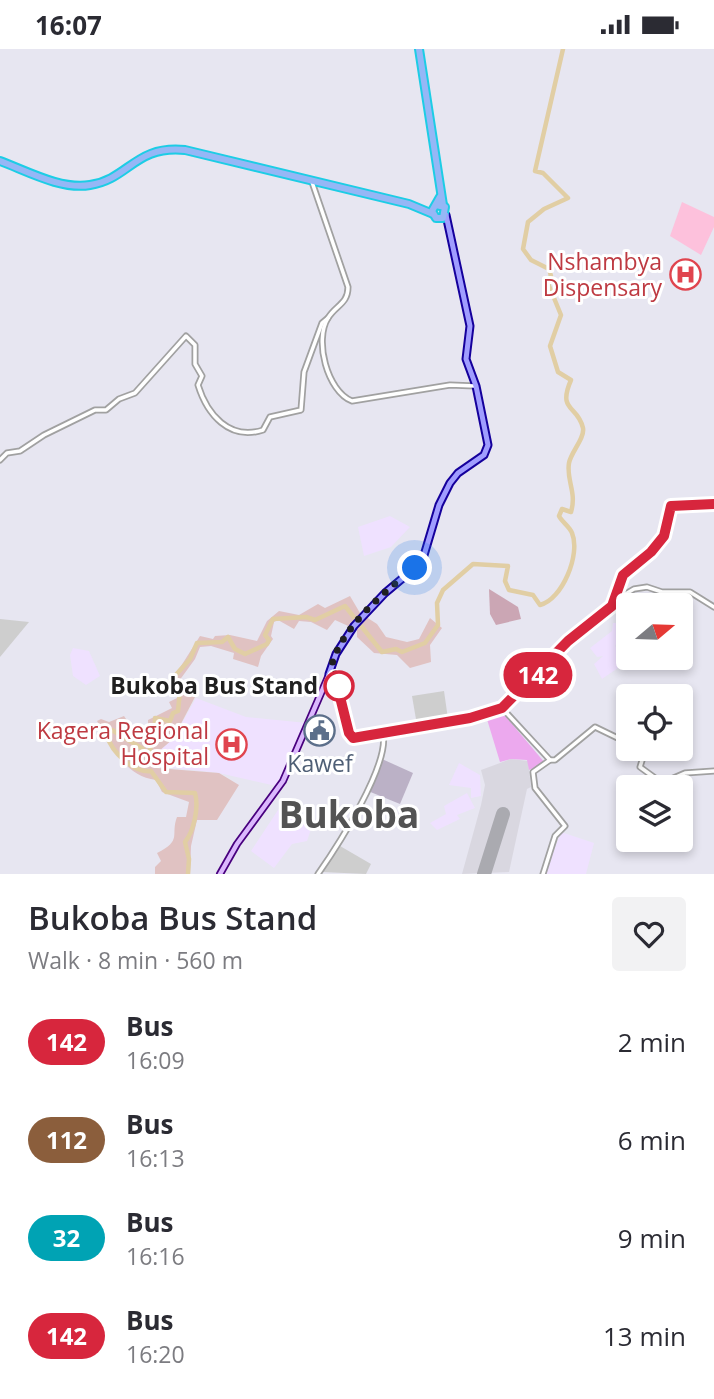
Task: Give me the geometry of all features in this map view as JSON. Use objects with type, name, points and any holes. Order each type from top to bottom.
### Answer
[{"type":"highway","points":[[419,49],[439,167],[440,195],[437,210]]},
{"type":"highway","points":[[0,161],[69,185],[87,186],[106,180],[150,152],[175,149],[446,214]]},
{"type":"main road","points":[[220,874],[237,844],[283,781],[331,678],[332,664],[354,626],[422,562],[439,505],[450,483],[487,451],[488,436],[466,356],[470,327],[467,309],[446,229],[437,210]]},
{"type":"main road","points":[[446,214],[446,229]]},
{"type":"main road","points":[[618,593],[623,575],[651,552],[664,536],[671,506],[714,504]]},
{"type":"main road","points":[[331,678],[341,692],[350,737],[470,718],[502,708],[568,641],[616,600]]},
{"type":"street","points":[[0,460],[7,453],[20,451],[57,428],[95,410],[106,409],[118,399],[135,393],[186,336],[195,345],[195,365],[202,376],[198,385],[200,391],[215,418],[228,428],[259,432],[267,427],[270,417],[301,410],[305,369],[321,323],[345,301],[348,287],[312,182]]},
{"type":"street","points":[[328,318],[324,336],[327,375],[346,399],[355,401],[454,385],[476,386]]},
{"type":"street","points":[[627,593],[647,587],[662,592],[692,593]]},
{"type":"street","points":[[693,594],[714,607]]},
{"type":"street","points":[[502,708],[550,760]]},
{"type":"street","points":[[550,760],[557,758],[595,727],[616,737]]},
{"type":"street","points":[[318,874],[352,822],[384,749],[383,733]]},
{"type":"street","points":[[543,874],[555,836],[566,824],[533,783],[533,772],[550,764],[550,760]]},
{"type":"street","points":[[642,761],[640,767],[664,783],[685,773],[714,771]]},
{"type":"shaded area","points":[[682,202],[714,217],[714,227],[701,255],[670,236]]},
{"type":"shaded area","points":[[390,516],[410,527],[391,547],[364,556],[358,527]]},
{"type":"shaded area","points":[[489,589],[518,607],[521,619],[496,625],[490,614]]},
{"type":"shaded area","points":[[350,596],[360,613],[377,624],[386,637],[407,642],[419,639],[430,618],[442,628],[430,645],[431,662],[410,668],[397,655],[374,653],[357,637],[357,630],[335,620],[327,630],[311,622],[299,621],[294,629],[278,620],[274,622],[271,636],[273,639],[261,656],[258,667],[233,659],[234,653],[211,646],[200,647],[179,681],[195,697],[173,739],[151,758],[157,768],[219,773],[239,785],[217,820],[197,820],[191,846],[190,874],[155,874],[155,867],[161,861],[157,853],[173,841],[177,817],[186,817],[189,802],[162,792],[156,780],[136,773],[127,766],[97,721],[101,719],[109,722],[124,716],[137,735],[148,730],[148,720],[172,708],[169,702],[179,697],[178,692],[166,693],[164,685],[176,674],[200,636],[213,639],[215,636],[230,635],[257,641],[267,621],[279,611],[299,615],[318,604],[325,608]]},
{"type":"shaded area","points":[[0,619],[29,622],[0,657]]},
{"type":"shaded area","points":[[613,623],[616,623],[616,669],[602,679],[594,664],[603,656],[597,657],[590,648],[612,631]]},
{"type":"shaded area","points":[[73,648],[89,651],[100,676],[86,685],[73,676],[70,655]]},
{"type":"shaded area","points":[[444,691],[448,719],[417,725],[412,696]]},
{"type":"shaded area","name":"Kagera Regional Hospital","points":[[196,698],[246,717],[307,723],[276,786],[219,773],[158,766],[152,757],[173,739]]},
{"type":"shaded area","points":[[499,712],[545,763],[529,770],[527,760],[511,759],[500,762],[486,716]]},
{"type":"shaded area","points":[[382,759],[413,773],[400,804],[368,791]]},
{"type":"shaded area","points":[[511,759],[528,761],[531,787],[527,789],[509,872],[462,874],[485,785],[481,770]]},
{"type":"shaded area","points":[[459,763],[480,775],[481,796],[471,798],[471,788],[449,785]]},
{"type":"shaded area","points":[[467,793],[475,808],[457,815],[460,819],[437,830],[430,823],[446,814],[444,806]]},
{"type":"shaded area","points":[[282,804],[314,820],[307,841],[292,844],[274,868],[251,851]]},
{"type":"shaded area","points":[[561,832],[594,843],[586,874],[545,874]]},
{"type":"shaded area","points":[[340,846],[371,864],[366,874],[322,872]]},
{"type":"waterway","points":[[188,874],[189,859],[185,842],[195,819],[195,793],[166,792],[151,771],[137,769],[124,760],[107,736],[112,730],[143,749],[146,755],[149,753],[155,731],[155,718],[170,721],[173,713],[178,711],[180,691],[167,691],[165,687],[190,659],[197,643],[222,642],[228,637],[235,649],[245,654],[267,644],[269,640],[265,635],[273,619],[306,617],[315,620],[345,606],[382,652],[396,649],[402,652],[425,643],[438,625],[437,603],[443,590],[473,564],[508,566],[505,581],[509,590],[533,595],[540,605],[556,595],[568,575],[574,542],[571,531],[559,516],[562,509],[571,512],[573,505],[569,463],[583,428],[567,403],[567,390],[571,380],[558,372],[550,346],[561,315],[547,281],[551,276],[549,269],[531,260],[523,249],[528,222],[544,209],[568,198],[543,173],[535,171],[563,49]]},
{"type":"waterway","points":[[151,744],[166,724]]},
{"type":"runway","points":[[484,874],[503,814]]},
{"type":"bus line","name":"142","points":[[335,677],[341,692],[350,737],[353,738],[470,718],[502,708],[535,678],[568,641],[612,606],[617,599],[623,575],[660,543],[671,506],[714,504]]},
{"type":"place","name":"Nshambya Dispensary","points":[[685,275]]},
{"type":"place","name":"Bukoba Bus Stand","points":[[339,686]]},
{"type":"place","name":"Kawef","points":[[320,730]]},
{"type":"place","name":"Kagera Regional Hospital","points":[[232,744]]},
{"type":"district","name":"Bukoba","points":[[349,815]]},
{"type":"route","points":[[339,686],[341,692],[332,664],[341,645],[354,626],[385,593],[415,568]]}]
